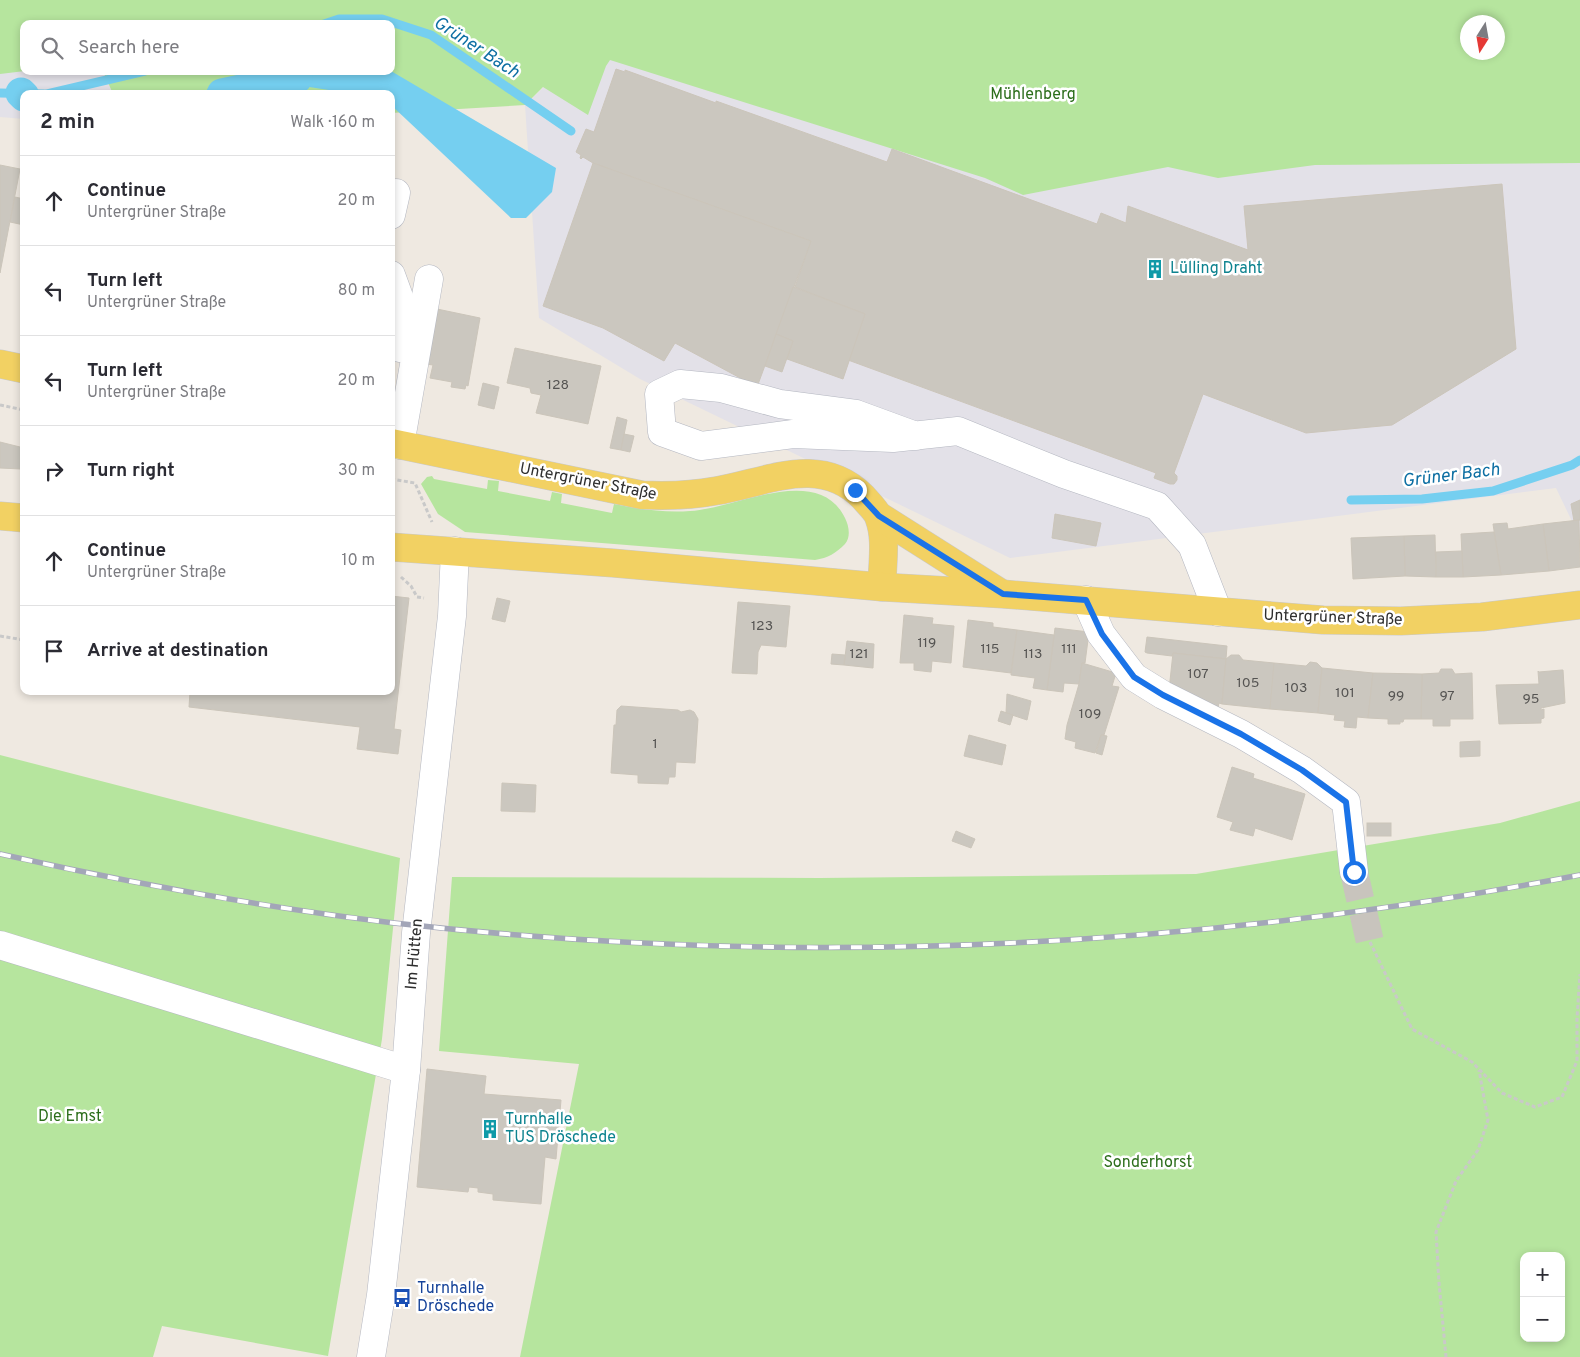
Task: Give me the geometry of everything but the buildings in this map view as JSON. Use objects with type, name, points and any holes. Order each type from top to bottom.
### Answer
[{"type":"main road","points":[[0,364],[20,368]]},
{"type":"main road","name":"Untergrüner Straße","points":[[396,444],[642,495],[676,497],[716,491],[772,477],[819,473],[838,480],[855,490],[879,516],[1003,594]]},
{"type":"main road","points":[[0,516],[20,518]]},
{"type":"main road","points":[[879,516],[883,534],[882,586]]},
{"type":"main road","name":"Untergrüner Straße","points":[[395,547],[1323,620],[1401,621],[1482,617],[1580,605]]},
{"type":"street","points":[[396,444],[429,279]]},
{"type":"street","points":[[395,285],[406,316],[395,369]]},
{"type":"street","points":[[916,436],[856,414],[780,404],[721,388],[680,384],[659,394],[662,432],[701,446],[793,434],[893,438],[916,436],[958,431],[1064,474],[1157,506],[1192,546],[1218,612]]},
{"type":"street","name":"Im Hütten","points":[[371,1357],[381,1294],[406,1070],[416,933],[453,599],[455,551]]},
{"type":"street","points":[[1086,600],[1102,634],[1134,677],[1163,695],[1241,734],[1287,761],[1346,802],[1354,872]]},
{"type":"street","points":[[0,945],[406,1070]]},
{"type":"path","points":[[0,405],[20,409]]},
{"type":"path","points":[[395,480],[415,483],[432,523],[424,522]]},
{"type":"path","points":[[396,575],[405,579],[417,598],[453,599]]},
{"type":"path","points":[[0,636],[20,639]]},
{"type":"path","points":[[1370,942],[1412,1029],[1472,1062],[1502,1093],[1535,1107],[1562,1097],[1577,1061],[1580,974]]},
{"type":"path","points":[[1446,1357],[1436,1232],[1456,1181],[1478,1150],[1488,1120],[1479,1070]]},
{"type":"shaded area","points":[[0,0],[20,20],[20,75],[105,75],[111,90],[20,90],[20,119],[0,117]]},
{"type":"shaded area","points":[[598,35],[1580,130],[1580,538],[1556,488],[1010,558],[640,379],[539,318],[525,105]]},
{"type":"green space","name":"Mühlenberg","points":[[0,0],[1580,0],[1580,163],[1315,165],[1218,178],[1168,167],[1023,195],[985,178],[610,60],[588,115],[543,87],[525,105],[395,113],[395,90],[111,90],[105,75],[395,75],[395,20],[20,20],[20,72],[0,74]]},
{"type":"green space","points":[[432,476],[434,479],[487,489],[488,480],[499,481],[498,491],[550,501],[552,492],[562,494],[561,503],[612,513],[614,504],[652,510],[690,511],[774,493],[796,491],[816,493],[832,502],[845,518],[849,535],[845,544],[838,550],[828,556],[815,560],[465,532],[438,514],[421,484],[427,477]]},
{"type":"green space","name":"Die Emst","points":[[0,755],[400,858],[382,1039],[328,1356],[162,1326],[153,1357],[0,1357]]},
{"type":"green space","name":"Sonderhorst","points":[[1580,801],[1580,1357],[520,1357],[579,1064],[439,1051],[452,877],[820,878],[1196,874],[1500,823]]},
{"type":"water","points":[[395,73],[556,168],[552,192],[526,218],[511,218],[395,109],[395,90],[329,90],[296,85],[298,75],[395,75]]},
{"type":"waterway","name":"Grüner Bach","points":[[336,20],[385,20]]},
{"type":"waterway","name":"Grüner Bach","points":[[395,23],[431,35],[571,131]]},
{"type":"waterway","name":"Grüner Bach","points":[[64,90],[128,75]]},
{"type":"waterway","points":[[241,90],[297,78]]},
{"type":"waterway","name":"Grüner Bach","points":[[0,93],[20,93]]},
{"type":"waterway","name":"Grüner Bach","points":[[1351,500],[1422,499],[1493,491],[1572,465],[1580,460]]},
{"type":"tunnel","points":[[1354,872],[1370,942]]},
{"type":"railway","points":[[0,854],[196,893],[295,910],[394,923],[543,937],[692,945],[840,947],[989,944],[1137,935],[1285,920],[1433,900],[1580,875]]},
{"type":"place","name":"Lülling Draht","points":[[1155,269]]},
{"type":"place","name":"Turnhalle TUS Dröschede","points":[[490,1129]]},
{"type":"place","name":"Turnhalle Dröschede","points":[[402,1298]]},
{"type":"route","points":[[855,490],[879,516],[1003,594],[1086,600],[1102,634],[1134,677],[1163,695],[1241,734],[1302,770],[1346,802],[1354,872]]}]
